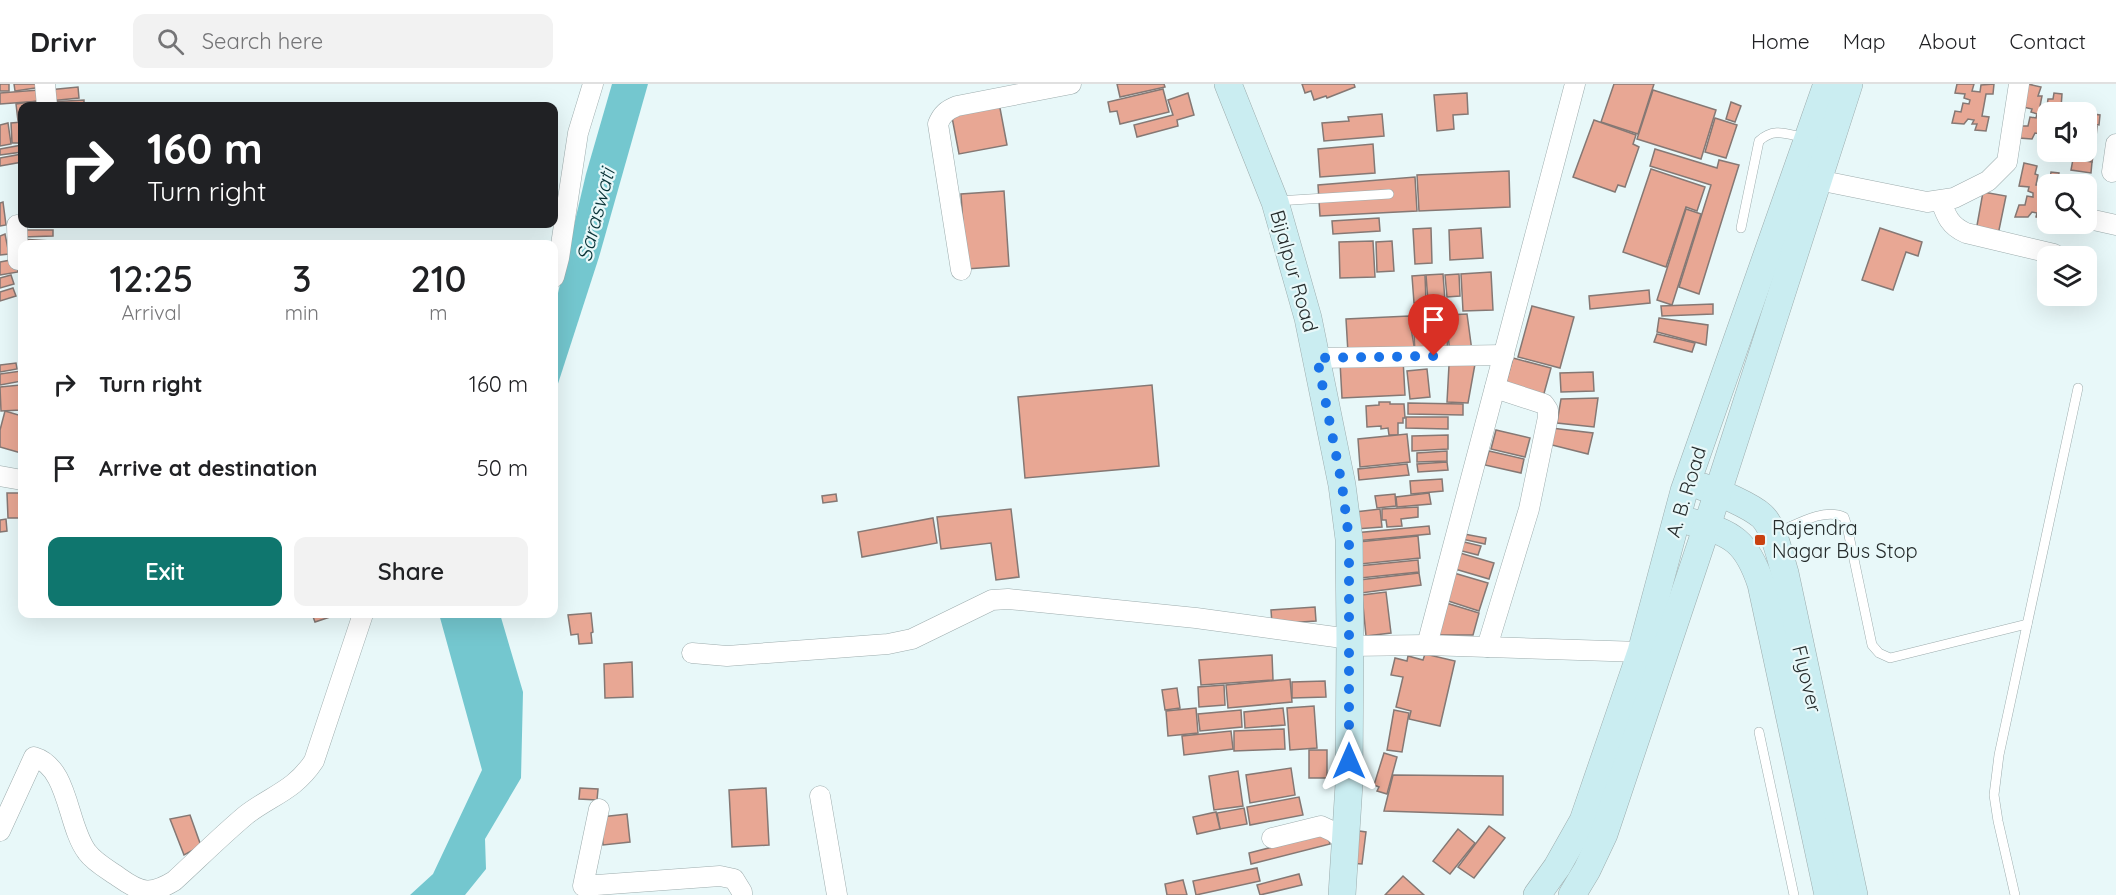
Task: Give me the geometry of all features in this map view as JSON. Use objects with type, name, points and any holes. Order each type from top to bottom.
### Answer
[{"type":"main road","name":"Bijalpur Road","points":[[1228,84],[1275,202],[1308,318],[1342,485],[1349,539],[1349,784],[1340,895]]},
{"type":"main road","name":"A. B. Road","points":[[1537,895],[1557,867],[1583,821],[1641,652],[1687,483],[1827,84]]},
{"type":"main road","name":"A. B. Road","points":[[1572,895],[1604,834],[1707,526],[1849,84]]},
{"type":"main road","name":"Flyover","points":[[1687,483],[1718,491],[1762,516],[1772,534],[1785,573],[1794,624],[1799,699],[1828,895]]},
{"type":"main road","name":"Flyover","points":[[1677,518],[1707,526],[1737,539],[1753,559],[1799,699],[1854,895]]},
{"type":"street","points":[[45,84],[46,102]]},
{"type":"street","points":[[558,262],[578,133],[592,84]]},
{"type":"street","points":[[961,270],[938,124],[942,116],[947,110],[957,106],[1071,84]]},
{"type":"street","points":[[1427,645],[1575,84]]},
{"type":"street","points":[[1818,180],[1927,202],[1954,198],[1988,181],[2007,162],[2019,84]]},
{"type":"street","points":[[2112,172],[2116,144]]},
{"type":"street","points":[[1941,201],[1948,219],[1958,230],[2037,250]]},
{"type":"street","points":[[2097,221],[2116,225]]},
{"type":"street","points":[[14,225],[18,260]]},
{"type":"street","points":[[1317,358],[1504,355]]},
{"type":"street","points":[[1488,647],[1529,509],[1548,417],[1548,410],[1544,404],[1495,388]]},
{"type":"street","points":[[0,476],[18,479]]},
{"type":"street","points":[[692,653],[727,656],[888,644],[912,639],[992,600],[1008,599],[1196,618],[1349,643],[1641,652]]},
{"type":"street","points":[[0,831],[34,757],[42,759],[55,771],[80,840],[93,859],[136,890],[149,891],[163,888],[174,881],[249,813],[304,776],[314,761],[362,618]]},
{"type":"street","points":[[820,796],[837,895]]},
{"type":"street","points":[[599,809],[583,891],[720,876],[734,879],[742,895]]},
{"type":"street","points":[[1272,838],[1321,826],[1334,832],[1345,842]]},
{"type":"lane","points":[[1741,228],[1759,141],[1766,134],[1775,132],[1809,138]]},
{"type":"lane","points":[[1275,202],[1389,194]]},
{"type":"lane","points":[[2015,895],[1994,795],[1999,755],[2078,388]]},
{"type":"lane","points":[[1772,534],[1826,514],[1838,514],[1844,517],[1848,526],[1872,645],[1879,653],[1890,658],[2027,624]]},
{"type":"lane","points":[[1759,732],[1794,895]]},
{"type":"water","name":"Saraswati","points":[[612,84],[648,84],[599,257],[558,384],[558,293],[586,174]]},
{"type":"water","points":[[440,618],[501,618],[523,692],[521,778],[485,839],[486,869],[465,895],[410,895],[433,874],[482,770]]},
{"type":"building","points":[[0,84],[9,84],[9,91],[0,91]]},
{"type":"building","points":[[14,84],[42,84],[42,87],[15,91]]},
{"type":"building","points":[[1117,84],[1164,84],[1165,87],[1120,97]]},
{"type":"building","points":[[1302,84],[1354,84],[1355,87],[1327,98],[1326,96],[1314,100],[1311,91],[1305,93]]},
{"type":"building","points":[[1614,84],[1654,84],[1638,134],[1601,122]]},
{"type":"building","points":[[1957,84],[1974,84],[1972,91],[1980,92],[1981,85],[1994,84],[1993,94],[1986,94],[1982,116],[1989,117],[1986,131],[1975,130],[1977,124],[1972,124],[1974,120],[1968,119],[1964,124],[1952,123],[1955,111],[1961,112],[1963,103],[1969,104],[1970,100],[1964,98],[1965,94],[1955,93]]},
{"type":"building","points":[[2028,84],[2041,87],[2038,96],[2042,96],[2041,102],[2037,102],[2037,114],[2031,112],[2032,109],[2023,107]]},
{"type":"building","points":[[78,87],[79,98],[49,101],[48,90]]},
{"type":"building","points":[[1163,89],[1169,112],[1120,124],[1117,111],[1110,112],[1108,102]]},
{"type":"building","points":[[39,90],[40,101],[0,104],[0,93]]},
{"type":"building","points":[[1653,90],[1716,110],[1701,159],[1637,139]]},
{"type":"building","points":[[1188,93],[1194,115],[1177,120],[1178,126],[1137,137],[1134,125],[1173,115],[1168,100]]},
{"type":"building","points":[[1467,93],[1468,114],[1453,115],[1454,129],[1437,131],[1434,95]]},
{"type":"building","points":[[2054,93],[2062,94],[2061,102],[2048,102],[2048,99],[2053,99]]},
{"type":"building","points":[[84,100],[84,102],[50,102]]},
{"type":"building","points":[[1731,102],[1741,106],[1735,122],[1726,119]]},
{"type":"building","points":[[999,103],[1007,145],[959,154],[951,112]]},
{"type":"building","points":[[1382,114],[1384,136],[1324,141],[1322,123],[1349,121],[1348,117]]},
{"type":"building","points":[[2037,114],[2037,133],[2032,139],[2019,138],[2022,126],[2028,126],[2030,117],[2036,118]]},
{"type":"building","points":[[2097,115],[2100,115],[2099,125],[2097,125]]},
{"type":"building","points":[[1715,118],[1737,125],[1726,158],[1705,152]]},
{"type":"building","points":[[1594,120],[1636,135],[1633,144],[1639,147],[1625,187],[1618,185],[1615,192],[1573,177]]},
{"type":"building","points":[[18,122],[18,143],[12,143],[11,123]]},
{"type":"building","points":[[8,123],[11,144],[0,146],[0,125]]},
{"type":"building","points":[[1373,144],[1375,173],[1320,177],[1318,149]]},
{"type":"building","points":[[18,146],[18,153],[0,155],[0,149]]},
{"type":"building","points":[[1655,149],[1717,168],[1719,160],[1739,165],[1699,294],[1679,287],[1711,185],[1650,166]]},
{"type":"building","points":[[18,155],[18,163],[0,166],[0,158]]},
{"type":"building","points":[[2072,162],[2092,162],[2091,173],[2071,170]]},
{"type":"building","points":[[2024,163],[2037,166],[2035,174],[2037,175],[2037,213],[2032,212],[2028,217],[2015,217],[2019,205],[2025,205],[2027,196],[2033,197],[2033,193],[2028,191],[2029,187],[2019,186]]},
{"type":"building","points":[[1651,169],[1705,187],[1697,211],[1686,207],[1666,267],[1623,252]]},
{"type":"building","points":[[1509,171],[1510,207],[1419,211],[1417,175]]},
{"type":"building","points":[[1415,177],[1417,211],[1320,216],[1318,185]]},
{"type":"building","points":[[1004,191],[1009,266],[966,269],[961,194]]},
{"type":"building","points":[[1983,192],[2006,196],[1998,235],[1976,231]]},
{"type":"building","points":[[3,202],[6,225],[0,226],[0,203]]},
{"type":"building","points":[[1686,209],[1701,214],[1672,305],[1657,300]]},
{"type":"building","points":[[1379,218],[1380,231],[1333,234],[1332,221]]},
{"type":"building","points":[[1431,228],[1432,263],[1415,264],[1413,229]]},
{"type":"building","points":[[1481,228],[1483,258],[1450,260],[1449,230]]},
{"type":"building","points":[[1880,228],[1922,242],[1918,256],[1906,252],[1893,290],[1862,280]]},
{"type":"building","points":[[22,230],[53,230],[53,236],[22,237]]},
{"type":"building","points":[[5,234],[9,254],[0,255],[0,236]]},
{"type":"building","points":[[1373,241],[1375,277],[1340,278],[1339,242]]},
{"type":"building","points":[[1392,241],[1394,271],[1377,272],[1376,242]]},
{"type":"building","points":[[16,259],[18,272],[0,275],[0,262]]},
{"type":"building","points":[[1491,272],[1493,310],[1463,311],[1461,274]]},
{"type":"building","points":[[1443,274],[1445,301],[1428,302],[1426,275]]},
{"type":"building","points":[[1459,274],[1460,296],[1447,297],[1445,275]]},
{"type":"building","points":[[11,275],[14,284],[0,288],[0,278]]},
{"type":"building","points":[[1425,275],[1426,302],[1414,303],[1412,276]]},
{"type":"building","points":[[13,288],[16,296],[0,301],[0,292]]},
{"type":"building","points":[[1649,290],[1650,303],[1590,309],[1589,296]]},
{"type":"building","points":[[1713,304],[1713,314],[1662,316],[1661,306]]},
{"type":"building","points":[[1532,306],[1574,317],[1560,368],[1518,357]]},
{"type":"building","points":[[1467,314],[1472,351],[1450,354],[1446,315]]},
{"type":"building","points":[[1445,315],[1448,352],[1432,353],[1429,316]]},
{"type":"building","points":[[1409,316],[1415,352],[1348,353],[1346,319]]},
{"type":"building","points":[[1659,318],[1708,325],[1706,345],[1657,332]]},
{"type":"building","points":[[1430,332],[1431,351],[1415,352],[1414,334]]},
{"type":"building","points":[[1657,334],[1695,343],[1692,352],[1654,342]]},
{"type":"building","points":[[1513,358],[1551,368],[1543,397],[1505,386]]},
{"type":"building","points":[[1403,359],[1405,395],[1342,398],[1340,362]]},
{"type":"building","points":[[16,363],[17,369],[0,372],[0,365]]},
{"type":"building","points":[[1475,364],[1468,403],[1447,402],[1449,365]]},
{"type":"building","points":[[1427,369],[1430,397],[1410,399],[1407,371]]},
{"type":"building","points":[[18,371],[18,382],[0,385],[0,374]]},
{"type":"building","points":[[1593,372],[1594,391],[1561,392],[1560,373]]},
{"type":"building","points":[[18,385],[18,410],[1,411],[0,387]]},
{"type":"building","points":[[1152,385],[1159,466],[1025,478],[1018,397]]},
{"type":"building","points":[[1598,398],[1594,427],[1557,423],[1561,399]]},
{"type":"building","points":[[1379,402],[1404,404],[1405,418],[1403,418],[1403,423],[1398,423],[1398,435],[1389,435],[1388,428],[1381,429],[1381,426],[1367,427],[1366,406],[1379,405]]},
{"type":"building","points":[[1408,403],[1463,404],[1463,415],[1408,414]]},
{"type":"building","points":[[5,411],[18,415],[18,452],[0,447],[0,430]]},
{"type":"building","points":[[1406,417],[1448,417],[1448,429],[1406,428]]},
{"type":"building","points":[[1551,428],[1593,433],[1588,454],[1548,444]]},
{"type":"building","points":[[1496,430],[1530,438],[1525,457],[1491,449]]},
{"type":"building","points":[[1407,434],[1410,462],[1360,467],[1358,439]]},
{"type":"building","points":[[1448,435],[1448,449],[1412,451],[1412,436]]},
{"type":"building","points":[[1447,451],[1447,461],[1417,462],[1417,453]]},
{"type":"building","points":[[1489,451],[1524,459],[1521,473],[1485,465]]},
{"type":"building","points":[[1447,462],[1448,470],[1418,472],[1417,464]]},
{"type":"building","points":[[1407,464],[1409,475],[1359,480],[1358,469]]},
{"type":"building","points":[[1442,479],[1443,491],[1411,494],[1410,481]]},
{"type":"building","points":[[7,493],[18,493],[18,518],[8,518]]},
{"type":"building","points":[[1429,493],[1431,504],[1397,507],[1396,497]]},
{"type":"building","points":[[836,494],[837,501],[823,503],[822,496]]},
{"type":"building","points":[[1395,494],[1396,506],[1377,508],[1375,496]]},
{"type":"building","points":[[1418,507],[1418,517],[1401,519],[1402,526],[1387,527],[1386,520],[1382,520],[1382,509]]},
{"type":"building","points":[[1011,509],[1019,577],[996,580],[991,543],[941,549],[937,517]]},
{"type":"building","points":[[1380,509],[1382,527],[1356,529],[1355,512]]},
{"type":"building","points":[[933,518],[937,543],[862,557],[858,532]]},
{"type":"building","points":[[6,519],[7,531],[0,532],[0,520]]},
{"type":"building","points":[[1429,526],[1430,534],[1355,541],[1354,533]]},
{"type":"building","points":[[1464,534],[1486,538],[1485,544],[1462,539]]},
{"type":"building","points":[[1418,536],[1420,558],[1360,564],[1358,542]]},
{"type":"building","points":[[1460,541],[1481,546],[1478,555],[1458,550]]},
{"type":"building","points":[[1460,553],[1494,563],[1489,579],[1455,569]]},
{"type":"building","points":[[1418,560],[1419,572],[1360,578],[1358,566]]},
{"type":"building","points":[[1419,573],[1421,585],[1361,593],[1359,580]]},
{"type":"building","points":[[1454,573],[1488,583],[1479,611],[1445,600]]},
{"type":"building","points":[[1386,592],[1391,633],[1366,636],[1362,595]]},
{"type":"building","points":[[1443,602],[1479,613],[1473,635],[1435,635]]},
{"type":"building","points":[[1315,607],[1316,621],[1272,624],[1271,610]]},
{"type":"building","points":[[591,613],[592,643],[579,644],[578,634],[571,635],[568,615]]},
{"type":"building","points":[[314,618],[327,618],[315,622]]},
{"type":"building","points":[[1425,654],[1455,661],[1440,726],[1409,719],[1411,711],[1396,707],[1403,677],[1391,675],[1395,658],[1407,661],[1408,656],[1423,660]]},
{"type":"building","points":[[1272,655],[1273,680],[1201,685],[1199,660]]},
{"type":"building","points":[[632,662],[633,697],[605,698],[604,664]]},
{"type":"building","points":[[1290,679],[1292,702],[1228,708],[1226,685]]},
{"type":"building","points":[[1325,681],[1326,697],[1292,698],[1292,682]]},
{"type":"building","points":[[1224,685],[1225,705],[1199,707],[1198,687]]},
{"type":"building","points":[[1177,688],[1180,708],[1165,710],[1162,690]]},
{"type":"building","points":[[1314,706],[1317,748],[1290,750],[1287,708]]},
{"type":"building","points":[[1196,708],[1198,733],[1168,736],[1166,711]]},
{"type":"building","points":[[1283,708],[1285,725],[1245,728],[1244,712]]},
{"type":"building","points":[[1241,710],[1242,727],[1200,731],[1198,714]]},
{"type":"building","points":[[1394,710],[1409,713],[1402,752],[1387,750]]},
{"type":"building","points":[[1284,729],[1285,749],[1234,751],[1234,731]]},
{"type":"building","points":[[1231,731],[1233,749],[1184,755],[1182,736]]},
{"type":"building","points":[[1309,750],[1327,750],[1327,778],[1309,778]]},
{"type":"building","points":[[1384,753],[1397,757],[1387,794],[1377,791],[1379,787],[1374,785]]},
{"type":"building","points":[[1291,768],[1295,795],[1250,803],[1246,775]]},
{"type":"building","points":[[1238,771],[1243,806],[1214,810],[1209,776]]},
{"type":"building","points":[[1393,775],[1503,776],[1503,815],[1384,811]]},
{"type":"building","points":[[580,788],[598,789],[597,800],[579,799]]},
{"type":"building","points":[[766,788],[769,845],[732,847],[729,790]]},
{"type":"building","points":[[1299,797],[1303,815],[1250,825],[1247,807]]},
{"type":"building","points":[[1244,808],[1247,824],[1220,829],[1217,813]]},
{"type":"building","points":[[1216,812],[1220,829],[1197,834],[1193,817]]},
{"type":"building","points":[[627,814],[630,842],[603,845],[601,817]]},
{"type":"building","points":[[190,815],[201,846],[184,855],[170,819]]},
{"type":"building","points":[[1489,826],[1505,838],[1474,878],[1458,867]]},
{"type":"building","points":[[1458,829],[1475,843],[1450,874],[1433,861]]},
{"type":"building","points":[[1352,830],[1366,832],[1362,864],[1348,863]]},
{"type":"building","points":[[1327,833],[1330,844],[1251,864],[1249,853]]},
{"type":"building","points":[[1257,868],[1260,881],[1196,895],[1193,881]]},
{"type":"building","points":[[1299,874],[1302,885],[1260,895],[1257,885]]},
{"type":"building","points":[[1403,876],[1424,895],[1385,895]]},
{"type":"building","points":[[1183,880],[1187,895],[1167,895],[1165,884]]},
{"type":"place","name":"Rajendra Nagar Bus Stop","points":[[1760,540]]},
{"type":"route","points":[[1349,761],[1349,539],[1342,485],[1317,358],[1434,356]]}]
